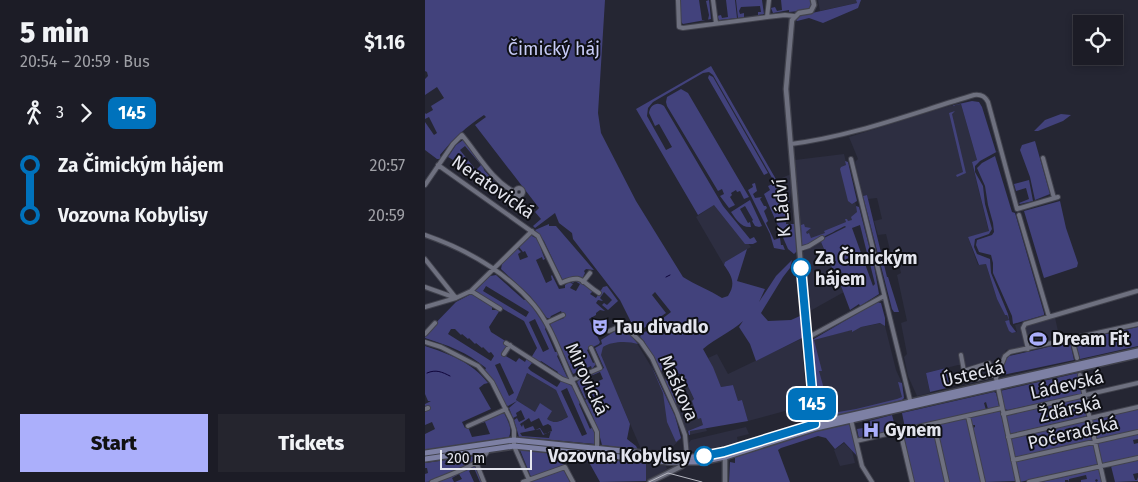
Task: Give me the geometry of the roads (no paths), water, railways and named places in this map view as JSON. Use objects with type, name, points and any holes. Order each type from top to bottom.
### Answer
[{"type":"main road","name":"Ústecká","points":[[815,426],[851,420],[995,380],[1138,350]]},
{"type":"main road","name":"Ústecká","points":[[995,380],[1138,355]]},
{"type":"main road","name":"Ústecká","points":[[815,426],[911,404]]},
{"type":"main road","points":[[514,443],[687,460],[724,454],[815,426]]},
{"type":"main road","points":[[425,454],[514,443],[597,448],[687,460]]},
{"type":"main road","points":[[425,459],[487,447]]},
{"type":"street","points":[[679,0],[679,27],[683,28],[785,15],[793,16],[811,11],[814,5],[813,0]]},
{"type":"street","points":[[713,0],[716,23]]},
{"type":"street","points":[[767,17],[769,0]]},
{"type":"street","name":"K Ládví","points":[[793,16],[790,27],[787,72],[799,249],[815,426]]},
{"type":"street","points":[[791,144],[855,132],[977,94],[983,96],[988,102],[1017,209],[1056,197],[1043,158]]},
{"type":"street","points":[[425,185],[453,144],[462,135],[497,179],[506,188],[515,192]]},
{"type":"street","points":[[851,159],[911,404]]},
{"type":"street","name":"Neratovická","points":[[438,165],[531,231],[542,243],[561,283],[573,278],[578,278],[583,282]]},
{"type":"street","points":[[1019,214],[1049,317]]},
{"type":"street","points":[[425,307],[456,298],[471,291],[531,231]]},
{"type":"street","name":"Mirovická","points":[[425,236],[460,250],[493,269],[516,286],[535,305],[546,323],[597,432],[597,448]]},
{"type":"street","points":[[799,249],[809,246],[822,238]]},
{"type":"street","points":[[425,259],[456,298]]},
{"type":"street","points":[[590,273],[583,282],[599,293]]},
{"type":"street","points":[[1028,349],[1023,326],[1136,291],[1133,285]]},
{"type":"street","points":[[425,287],[456,298]]},
{"type":"street","points":[[471,291],[500,309]]},
{"type":"street","points":[[807,338],[884,296]]},
{"type":"street","points":[[546,323],[563,315]]},
{"type":"street","points":[[425,334],[435,323]]},
{"type":"street","points":[[995,380],[1007,354],[1010,352],[1138,324]]},
{"type":"street","name":"Maškova","points":[[609,331],[623,325],[641,342],[652,358],[685,435],[687,460]]},
{"type":"street","points":[[1072,339],[1077,358]]},
{"type":"street","points":[[425,342],[441,347],[478,366],[492,382],[514,430],[514,443],[529,480]]},
{"type":"street","points":[[504,354],[508,344],[563,379],[573,382],[600,368],[591,348]]},
{"type":"street","points":[[961,355],[964,371],[989,363],[1002,408],[1018,482]]},
{"type":"street","points":[[973,368],[976,379],[995,380]]},
{"type":"street","points":[[1080,375],[1104,482]]},
{"type":"street","name":"Ládevská","points":[[1003,414],[1138,383]]},
{"type":"street","points":[[856,441],[1002,408]]},
{"type":"street","name":"Žďárská","points":[[1008,437],[1138,408]]},
{"type":"street","points":[[468,426],[506,409]]},
{"type":"street","points":[[968,416],[983,482]]},
{"type":"street","points":[[851,420],[863,466],[872,482]]},
{"type":"street","points":[[934,424],[947,482]]},
{"type":"street","points":[[900,431],[912,482]]},
{"type":"street","name":"Počeradská","points":[[1013,460],[1138,432]]},
{"type":"street","points":[[432,482],[485,457],[487,447]]},
{"type":"street","points":[[724,454],[725,482]]},
{"type":"street","points":[[1029,482],[1138,458]]},
{"type":"street","points":[[650,482],[687,460]]},
{"type":"street","points":[[476,462],[484,482]]},
{"type":"street","points":[[523,482],[565,467],[573,482]]},
{"type":"waterway","points":[[666,277],[670,275]]},
{"type":"waterway","points":[[427,373],[436,371],[450,376]]},
{"type":"tram line","points":[[649,482],[668,473],[702,482]]},
{"type":"place","name":"Za Čimickým hájem","points":[[801,268]]},
{"type":"place","name":"Tau divadlo","points":[[600,327]]},
{"type":"place","name":"Dream Fit","points":[[1038,339]]},
{"type":"place","name":"Gynem","points":[[871,430]]},
{"type":"place","name":"Vozovna Kobylisy","points":[[704,456]]},
{"type":"park label","name":"Čimický háj","points":[[554,49]]}]
